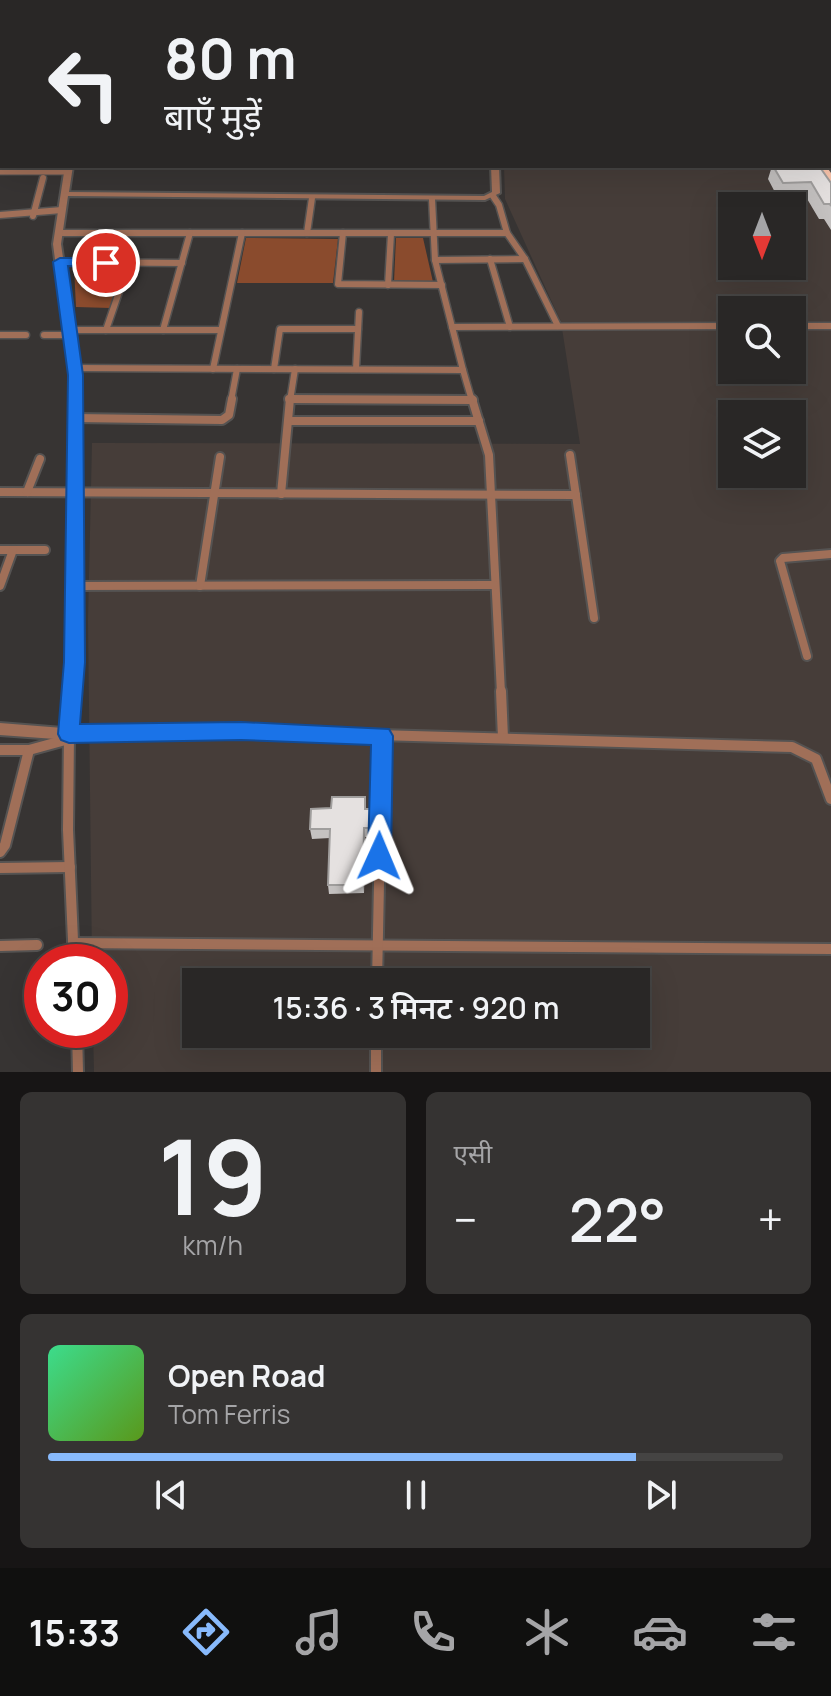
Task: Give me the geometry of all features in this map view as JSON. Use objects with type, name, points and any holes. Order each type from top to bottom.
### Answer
[{"type":"main road","points":[[813,168],[831,194]]},
{"type":"street","points":[[493,196],[496,193],[495,168]]},
{"type":"street","points":[[0,172],[68,169],[59,233],[60,262],[75,368],[74,662],[69,736],[73,943],[831,949]]},
{"type":"street","points":[[33,215],[40,172]]},
{"type":"street","points":[[64,194],[432,199],[493,196]]},
{"type":"street","points":[[493,196],[499,205],[507,233],[525,259],[558,326]]},
{"type":"street","points":[[307,233],[312,198]]},
{"type":"street","points":[[432,199],[435,260],[489,455],[503,738]]},
{"type":"street","points":[[0,217],[62,213]]},
{"type":"street","points":[[59,233],[507,233]]},
{"type":"street","points":[[163,330],[190,233]]},
{"type":"street","points":[[213,369],[242,233]]},
{"type":"street","points":[[343,233],[338,284],[442,285]]},
{"type":"street","points":[[388,285],[391,234]]},
{"type":"street","points":[[490,259],[510,327]]},
{"type":"street","points":[[435,260],[525,259]]},
{"type":"street","points":[[60,262],[182,263]]},
{"type":"street","points":[[106,330],[129,263]]},
{"type":"street","points":[[356,369],[359,312]]},
{"type":"street","points":[[452,327],[718,326]]},
{"type":"street","points":[[806,326],[831,326]]},
{"type":"street","points":[[274,369],[280,329],[358,329]]},
{"type":"street","points":[[44,335],[106,330],[221,330]]},
{"type":"street","points":[[0,335],[26,335]]},
{"type":"street","points":[[75,368],[463,370]]},
{"type":"street","points":[[75,418],[222,420],[229,415],[237,369]]},
{"type":"street","points":[[281,494],[290,421],[287,418],[289,399],[295,369]]},
{"type":"street","points":[[289,399],[473,400]]},
{"type":"street","points":[[290,421],[479,421]]},
{"type":"street","points":[[570,455],[594,618]]},
{"type":"street","points":[[200,586],[220,457]]},
{"type":"street","points":[[27,492],[40,459]]},
{"type":"street","points":[[0,492],[576,495]]},
{"type":"street","points":[[0,550],[45,550]]},
{"type":"street","points":[[0,586],[13,550]]},
{"type":"street","points":[[807,656],[780,561],[806,554],[831,554]]},
{"type":"street","points":[[75,586],[494,585]]},
{"type":"street","points":[[0,729],[69,736],[241,731],[800,748],[819,760],[831,799]]},
{"type":"street","points":[[0,750],[29,750],[69,736]]},
{"type":"street","points":[[377,968],[382,736]]},
{"type":"street","points":[[0,852],[5,845],[29,750]]},
{"type":"street","points":[[0,868],[70,867]]},
{"type":"street","points":[[0,946],[24,945]]},
{"type":"street","points":[[77,1048],[78,1072]]},
{"type":"street","points":[[376,1048],[376,1072]]},
{"type":"shaded area","points":[[504,168],[808,168],[831,201],[831,1072],[94,1072],[93,1048],[128,1048],[128,944],[92,944],[88,621],[92,443],[580,444],[561,322],[505,199]]},
{"type":"shaded area","points":[[246,238],[338,239],[333,283],[237,283]]},
{"type":"shaded area","points":[[396,238],[423,238],[433,282],[394,282]]},
{"type":"shaded area","points":[[74,267],[122,268],[110,308],[76,307]]},
{"type":"building","points":[[774,168],[820,168],[831,183],[831,206],[824,204],[811,182],[783,183]]},
{"type":"building","points":[[332,797],[365,797],[365,809],[370,809],[369,828],[364,828],[363,885],[328,885],[330,829],[310,829],[311,809],[331,808]]},
{"type":"route","points":[[106,263],[60,262],[75,375],[74,662],[69,734],[241,731],[382,736],[379,856]]}]
